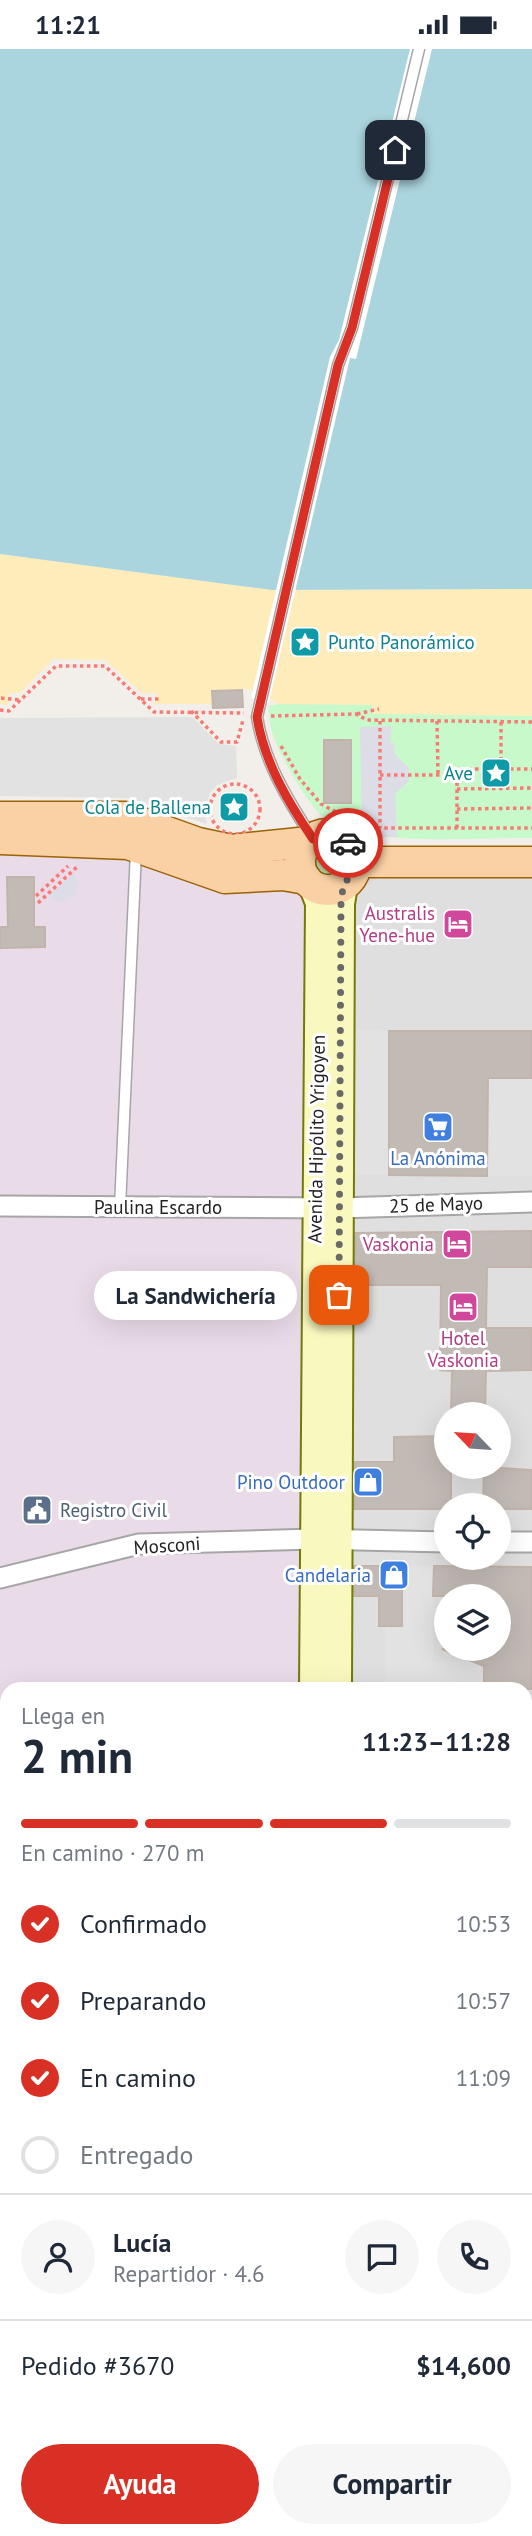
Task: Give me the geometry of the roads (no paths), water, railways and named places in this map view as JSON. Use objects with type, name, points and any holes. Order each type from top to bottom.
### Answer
[{"type":"main road","points":[[0,817],[125,817],[198,843],[231,850],[311,840],[324,834],[341,837],[353,848],[350,874]]},
{"type":"main road","points":[[0,839],[137,846],[225,878],[283,875],[328,890],[350,874],[532,862]]},
{"type":"main road","points":[[309,882],[300,864],[303,848],[311,840]]},
{"type":"main road","name":"Avenida Hipólito Yrigoyen","points":[[327,1207],[341,904],[350,874]]},
{"type":"main road","name":"Avenida Hipólito Yrigoyen","points":[[309,882],[318,903],[327,1207],[326,1540],[337,1682]]},
{"type":"main road","name":"Avenida Hipólito Yrigoyen","points":[[314,1682],[326,1540]]},
{"type":"street","name":"25 de Mayo","points":[[327,1207],[532,1202]]},
{"type":"street","name":"Paulina Escardo","points":[[0,1206],[327,1207]]},
{"type":"street","name":"Mosconi","points":[[0,1578],[139,1544],[326,1540],[434,1542]]},
{"type":"street","points":[[511,1542],[532,1542]]},
{"type":"lane","points":[[311,840],[266,753],[257,717],[338,365],[352,328],[419,49]]},
{"type":"lane","points":[[120,1207],[137,846]]},
{"type":"water","points":[[0,49],[532,49],[532,589],[272,590],[0,554]]},
{"type":"place","name":"Punto Panorámico","points":[[305,642]]},
{"type":"place","name":"Ave","points":[[496,773]]},
{"type":"place","name":"Cola de Ballena","points":[[234,807]]},
{"type":"place","name":"Australis Yene-hue","points":[[458,924]]},
{"type":"place","name":"La Anónima","points":[[438,1127]]},
{"type":"place","name":"Vaskonia","points":[[457,1244]]},
{"type":"place","name":"La Sandwichería","points":[[339,1295]]},
{"type":"place","name":"Hotel Vaskonia","points":[[463,1307]]},
{"type":"place","name":"Pino Outdoor","points":[[368,1482]]},
{"type":"place","name":"Registro Civil","points":[[37,1510]]},
{"type":"place","name":"Candelaria","points":[[394,1575]]}]
